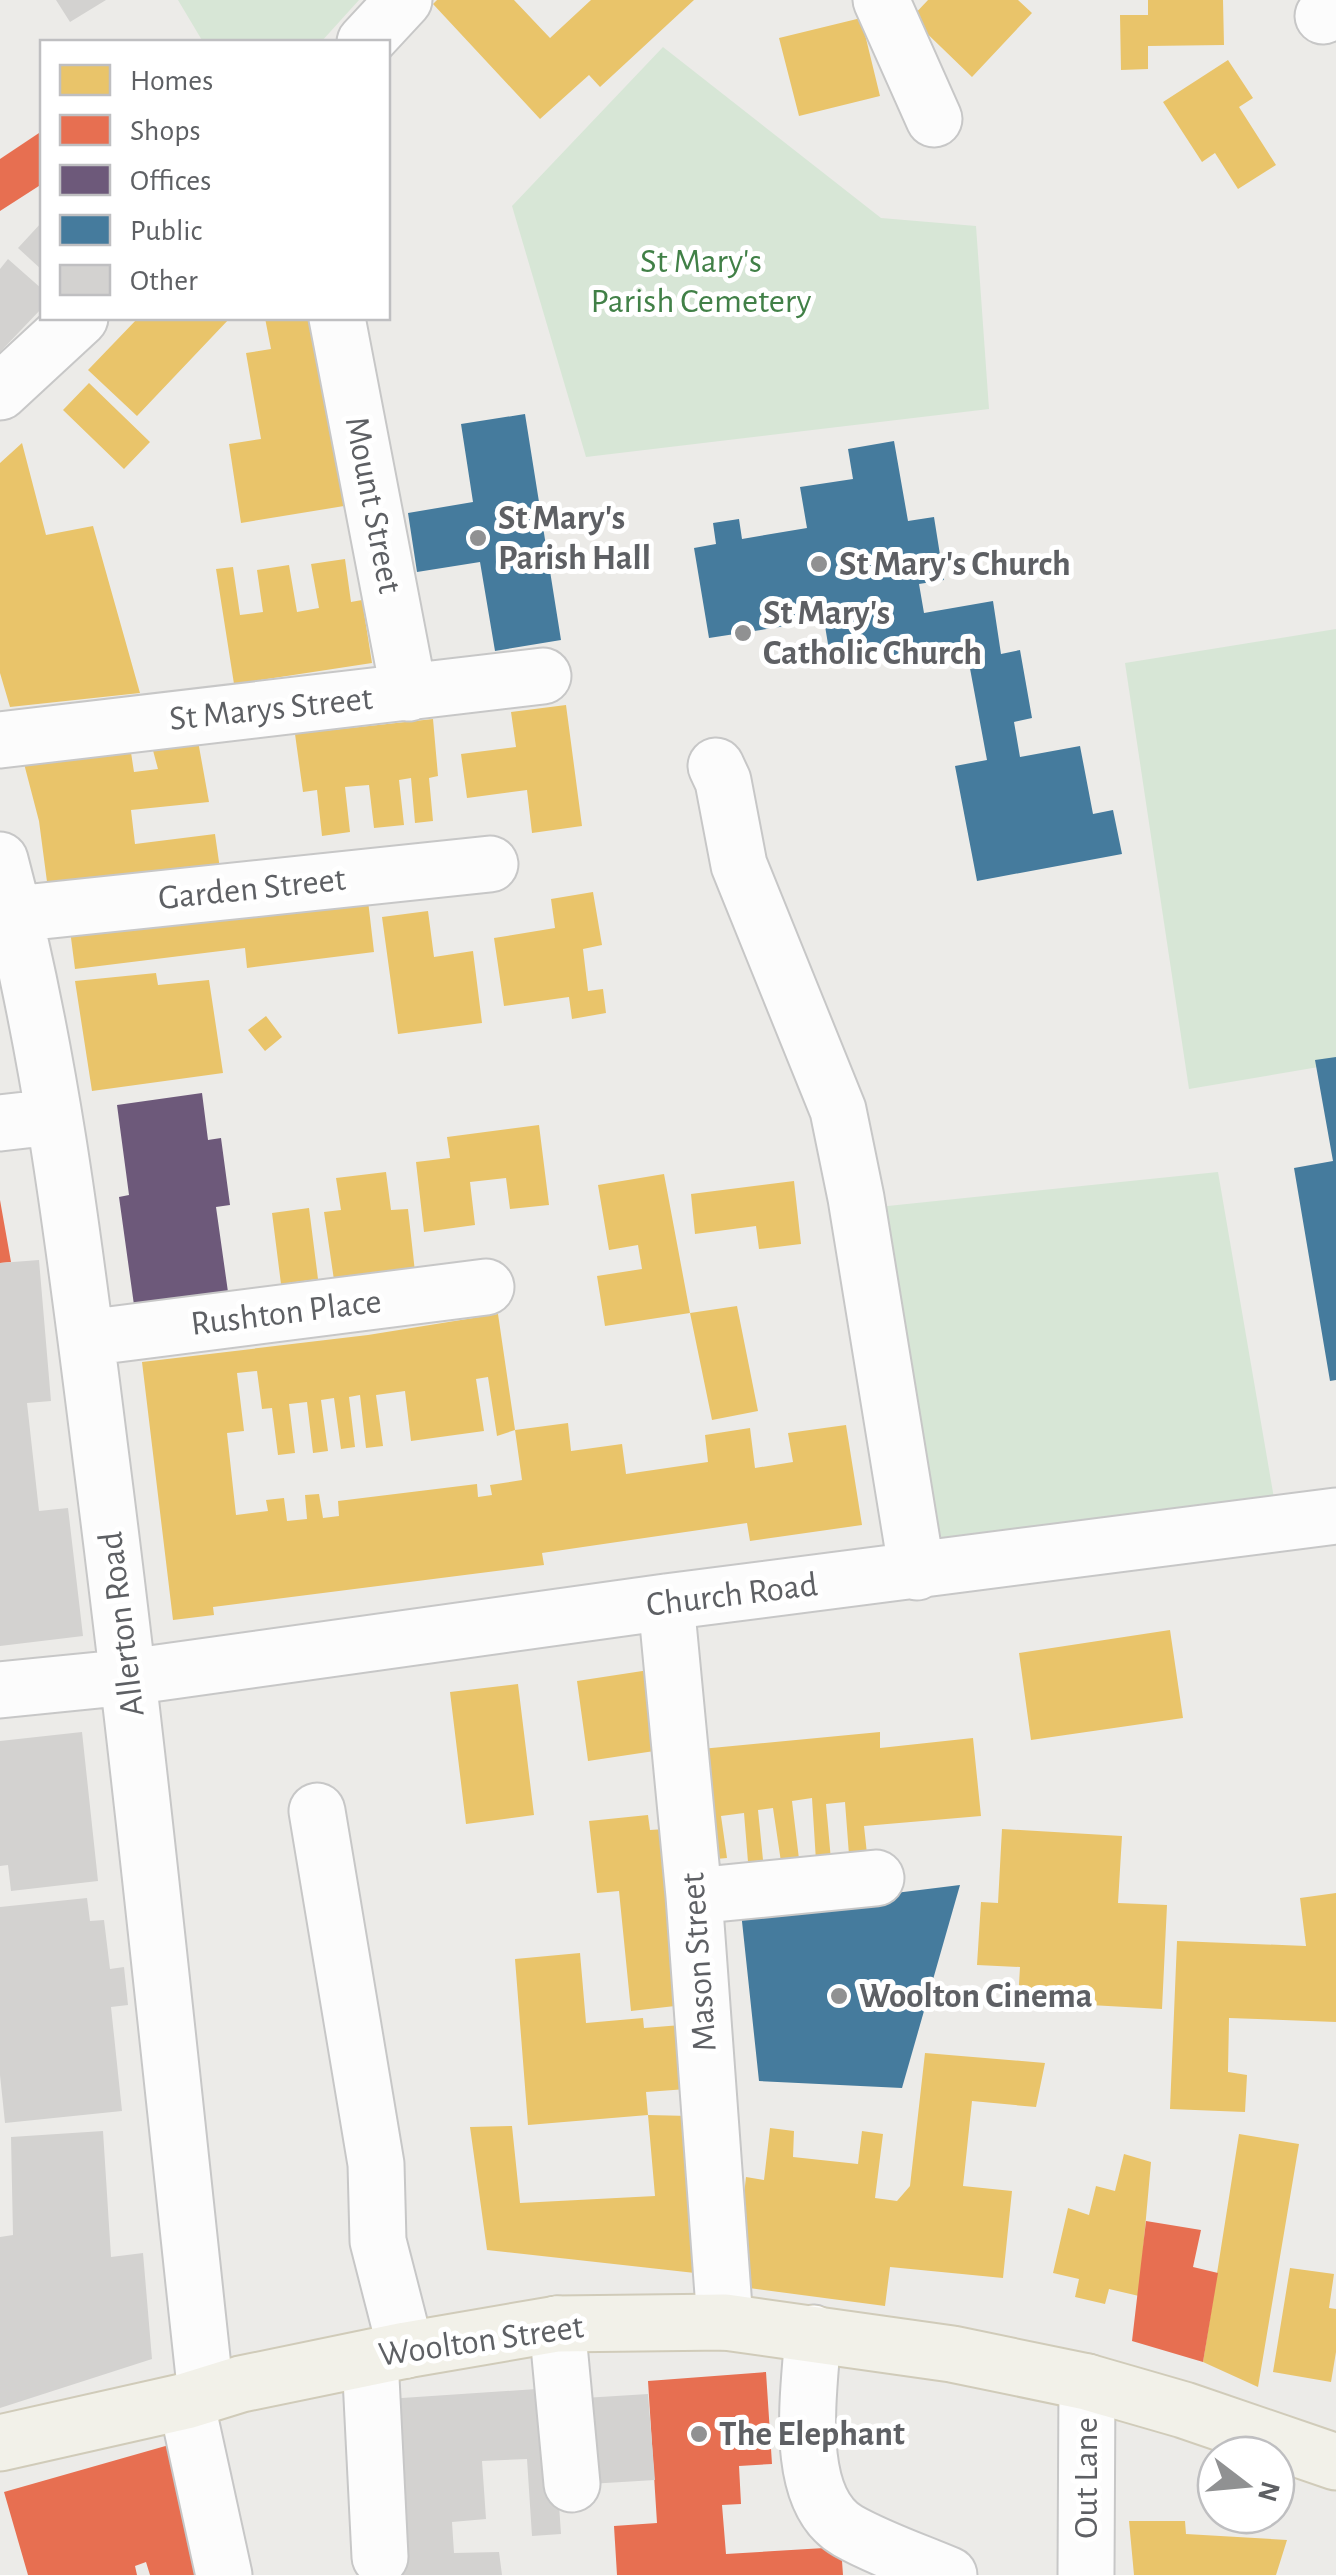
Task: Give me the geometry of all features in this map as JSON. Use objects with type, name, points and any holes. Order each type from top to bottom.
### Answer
[{"type":"main road","name":"Woolton Street","points":[[0,2443],[242,2384],[557,2324],[726,2322],[952,2354],[1086,2382],[1184,2410],[1336,2462]]},
{"type":"street","points":[[367,40],[404,0]]},
{"type":"street","points":[[881,0],[934,119]]},
{"type":"street","points":[[0,392],[78,320]]},
{"type":"street","name":"Mount Street","points":[[336,320],[410,694]]},
{"type":"street","name":"St Marys Street","points":[[0,740],[543,676]]},
{"type":"street","points":[[716,766],[723,781],[739,866],[838,1110],[917,1572]]},
{"type":"street","name":"Allerton Road","points":[[0,860],[14,914],[26,1120],[86,1338],[129,1677],[196,2398],[224,2575]]},
{"type":"street","name":"Garden Street","points":[[14,914],[490,864]]},
{"type":"street","name":"Rushton Place","points":[[86,1338],[486,1288]]},
{"type":"street","name":"Church Road","points":[[0,1690],[129,1677],[666,1602],[1336,1516]]},
{"type":"street","name":"Mason Street","points":[[666,1602],[694,1896],[726,2322]]},
{"type":"street","points":[[317,1811],[376,2164],[388,2354],[380,2557]]},
{"type":"street","points":[[694,1896],[876,1878]]},
{"type":"street","points":[[557,2324],[572,2484]]},
{"type":"street","points":[[813,2333],[807,2438],[818,2498],[845,2529],[949,2575]]},
{"type":"street","name":"Out Lane","points":[[1086,2382],[1086,2575]]},
{"type":"green space","points":[[178,0],[359,0],[323,40],[202,40]]},
{"type":"green space","name":"St Mary's Parish Cemetery","points":[[663,47],[881,218],[976,226],[989,409],[586,457],[512,206]]},
{"type":"green space","points":[[1336,629],[1336,1064],[1189,1089],[1125,663]]},
{"type":"green space","points":[[1218,1172],[1276,1510],[925,1548],[878,1207]]},
{"type":"building: Homes","points":[[437,0],[514,0],[550,38],[591,0],[694,0],[600,87],[589,75],[540,119],[433,4]]},
{"type":"building: Homes","points":[[928,0],[1018,0],[1032,13],[972,77],[911,18]]},
{"type":"building: Homes","points":[[1148,0],[1223,0],[1224,45],[1148,46],[1148,69],[1121,70],[1120,15],[1148,15]]},
{"type":"building: Homes","points":[[861,18],[880,96],[799,116],[779,38]]},
{"type":"building: Homes","points":[[1228,60],[1253,98],[1239,107],[1276,165],[1238,189],[1215,153],[1202,162],[1163,102]]},
{"type":"building: Homes","points":[[136,320],[228,320],[137,416],[88,370]]},
{"type":"building: Homes","points":[[265,320],[314,320],[344,506],[241,523],[229,444],[261,439],[246,353],[271,349]]},
{"type":"building: Homes","points":[[89,383],[150,442],[124,469],[63,410]]},
{"type":"building: Homes","points":[[22,443],[46,535],[93,526],[140,693],[10,707],[0,673],[0,463]]},
{"type":"building: Homes","points":[[345,559],[351,602],[362,600],[372,663],[234,684],[216,569],[233,567],[240,615],[263,612],[257,570],[289,565],[297,612],[319,608],[311,564]]},
{"type":"building: Homes","points":[[566,705],[582,826],[532,833],[527,790],[467,798],[461,754],[516,747],[511,712]]},
{"type":"building: Homes","points":[[433,719],[438,776],[429,778],[433,821],[415,823],[411,778],[399,780],[404,825],[374,828],[369,785],[345,787],[350,832],[322,836],[317,790],[303,792],[295,734]]},
{"type":"building: Homes","points":[[198,741],[209,802],[131,810],[135,844],[215,834],[221,876],[49,897],[39,821],[22,756],[130,746],[134,772],[158,769],[151,743]]},
{"type":"building: Homes","points":[[367,892],[374,952],[247,968],[245,948],[75,969],[70,930]]},
{"type":"building: Homes","points":[[593,892],[602,945],[583,949],[588,991],[603,989],[606,1013],[572,1019],[569,997],[504,1006],[494,938],[555,928],[551,899]]},
{"type":"building: Homes","points":[[428,911],[434,957],[473,951],[482,1023],[398,1034],[382,917]]},
{"type":"building: Homes","points":[[156,973],[158,985],[209,980],[223,1073],[92,1091],[75,981]]},
{"type":"building: Homes","points":[[266,1016],[282,1037],[265,1051],[248,1030]]},
{"type":"building: Homes","points":[[539,1125],[549,1205],[510,1209],[506,1178],[470,1182],[475,1225],[424,1232],[416,1162],[450,1158],[447,1137]]},
{"type":"building: Homes","points":[[386,1172],[391,1210],[408,1209],[415,1272],[334,1280],[324,1212],[341,1210],[336,1178]]},
{"type":"building: Homes","points":[[664,1174],[690,1313],[605,1326],[597,1276],[642,1269],[638,1245],[609,1250],[598,1185]]},
{"type":"building: Homes","points":[[794,1181],[801,1244],[759,1249],[756,1226],[695,1234],[691,1194]]},
{"type":"building: Homes","points":[[309,1208],[318,1279],[281,1284],[272,1213]]},
{"type":"building: Homes","points":[[737,1306],[758,1411],[712,1420],[690,1313]]},
{"type":"building: Homes","points":[[498,1314],[515,1430],[568,1423],[571,1451],[622,1444],[626,1474],[708,1462],[705,1435],[750,1428],[755,1468],[793,1462],[788,1433],[846,1425],[862,1525],[750,1541],[747,1523],[542,1553],[544,1565],[213,1607],[214,1615],[173,1620],[142,1362],[368,1335]],"holes":[[[257,1371],[262,1409],[272,1408],[278,1455],[295,1453],[289,1404],[307,1402],[313,1453],[328,1451],[321,1400],[334,1398],[341,1449],[355,1447],[349,1397],[360,1395],[366,1448],[383,1446],[376,1395],[405,1391],[411,1441],[484,1431],[476,1379],[488,1377],[497,1436],[515,1430],[522,1480],[490,1485],[492,1495],[478,1497],[477,1484],[338,1501],[339,1516],[323,1518],[319,1494],[305,1495],[307,1519],[287,1521],[284,1498],[266,1500],[268,1511],[236,1515],[227,1433],[244,1431],[237,1373]]]},
{"type":"building: Homes","points":[[1170,1630],[1183,1718],[1031,1740],[1019,1653]]},
{"type":"building: Homes","points":[[649,1670],[661,1750],[588,1761],[577,1681]]},
{"type":"building: Homes","points":[[518,1684],[534,1815],[466,1824],[450,1692]]},
{"type":"building: Homes","points":[[880,1732],[880,1748],[973,1738],[981,1816],[864,1826],[867,1854],[849,1855],[845,1802],[826,1804],[831,1860],[816,1861],[812,1798],[792,1801],[799,1859],[781,1862],[773,1808],[758,1810],[763,1860],[748,1862],[744,1813],[721,1816],[727,1858],[716,1859],[701,1749]]},
{"type":"building: Homes","points":[[648,1815],[650,1830],[665,1829],[684,2005],[631,2011],[619,1891],[597,1893],[589,1821]]},
{"type":"building: Homes","points":[[1002,1829],[1122,1836],[1118,1903],[1167,1905],[1162,2009],[1018,2001],[1020,1967],[977,1965],[981,1902],[998,1903]]},
{"type":"building: Homes","points":[[1336,1893],[1336,2022],[1229,2018],[1228,2072],[1247,2075],[1245,2112],[1170,2109],[1177,1941],[1306,1946],[1300,1898]]},
{"type":"building: Homes","points":[[580,1953],[586,2023],[643,2018],[644,2028],[681,2025],[687,2089],[646,2092],[648,2115],[528,2125],[515,1959]]},
{"type":"building: Homes","points":[[925,2053],[1045,2063],[1036,2107],[972,2101],[963,2186],[1012,2191],[1003,2278],[890,2267],[885,2306],[734,2286],[746,2177],[764,2180],[770,2128],[794,2131],[793,2157],[858,2164],[862,2131],[883,2134],[875,2198],[897,2201],[910,2186]]},
{"type":"building: Homes","points":[[648,2115],[689,2116],[704,2274],[487,2250],[470,2127],[512,2126],[520,2203],[655,2196]]},
{"type":"building: Homes","points":[[1239,2134],[1299,2144],[1258,2387],[1203,2362]]},
{"type":"building: Homes","points":[[1124,2154],[1151,2162],[1139,2296],[1109,2289],[1105,2304],[1075,2297],[1079,2279],[1053,2273],[1068,2208],[1089,2215],[1096,2186],[1115,2191]]},
{"type":"building: Homes","points":[[1290,2268],[1334,2274],[1329,2308],[1336,2309],[1336,2352],[1331,2382],[1273,2372]]},
{"type":"building: Homes","points":[[1129,2521],[1185,2521],[1186,2534],[1287,2540],[1276,2575],[1134,2575]]},
{"type":"building: Shops","points":[[40,132],[40,185],[0,211],[0,159]]},
{"type":"building: Shops","points":[[0,1200],[11,1262],[0,1263]]},
{"type":"building: Shops","points":[[1146,2221],[1201,2230],[1193,2267],[1218,2273],[1203,2362],[1132,2341]]},
{"type":"building: Shops","points":[[766,2372],[772,2464],[739,2466],[741,2504],[722,2505],[726,2554],[841,2547],[843,2575],[617,2575],[614,2526],[657,2523],[648,2381]]},
{"type":"building: Shops","points":[[176,2443],[207,2575],[150,2575],[146,2562],[135,2566],[137,2575],[28,2575],[4,2492]]},
{"type":"building: Offices","points":[[202,1093],[208,1140],[221,1138],[230,1205],[216,1207],[228,1292],[134,1305],[119,1197],[129,1195],[117,1105]]},
{"type":"building: Public","name":"St Mary's Parish Hall","points":[[525,414],[561,640],[495,651],[480,562],[417,572],[408,513],[473,502],[461,424]]},
{"type":"building: Public","name":"St Mary's Church","points":[[894,441],[908,521],[934,517],[944,580],[919,584],[924,613],[993,601],[1001,654],[1020,650],[1032,718],[1014,722],[1020,757],[1080,746],[1093,814],[1113,810],[1122,854],[977,881],[955,766],[987,760],[966,647],[832,668],[824,620],[709,638],[694,548],[716,544],[713,523],[739,519],[742,539],[807,528],[800,487],[853,479],[848,449]]},
{"type":"building: Public","points":[[1336,1057],[1336,1380],[1330,1381],[1294,1168],[1333,1161],[1315,1060]]},
{"type":"building: Public","name":"Woolton Cinema","points":[[960,1885],[902,2088],[759,2081],[741,1912]]},
{"type":"building: Other","points":[[56,0],[106,0],[70,22]]},
{"type":"building: Other","points":[[40,224],[40,268],[18,248]]},
{"type":"building: Other","points":[[8,259],[40,287],[40,310],[0,352],[0,269]]},
{"type":"building: Other","points":[[39,1260],[51,1401],[27,1403],[39,1511],[68,1508],[83,1636],[0,1646],[0,1263]]},
{"type":"building: Other","points":[[82,1732],[98,1881],[11,1891],[8,1865],[0,1866],[0,1741]]},
{"type":"building: Other","points":[[87,1898],[90,1921],[104,1920],[110,1969],[124,1967],[128,2005],[111,2007],[122,2111],[5,2123],[0,2075],[0,1907]]},
{"type":"building: Other","points":[[103,2131],[111,2257],[143,2253],[152,2359],[0,2408],[0,2237],[13,2235],[11,2137]]},
{"type":"building: Other","points":[[551,2388],[561,2534],[532,2536],[527,2459],[482,2461],[486,2519],[452,2522],[454,2553],[499,2552],[502,2575],[399,2575],[387,2399]]},
{"type":"building: Other","points":[[648,2394],[655,2480],[589,2484],[584,2398]]},
{"type":"place","name":"St Mary's Parish Hall","points":[[478,538]]},
{"type":"place","name":"St Mary's Church","points":[[819,564]]},
{"type":"place","name":"St Mary's Catholic Church","points":[[743,633]]},
{"type":"place","name":"Woolton Cinema","points":[[839,1996]]},
{"type":"place","name":"The Elephant","points":[[699,2434]]}]
